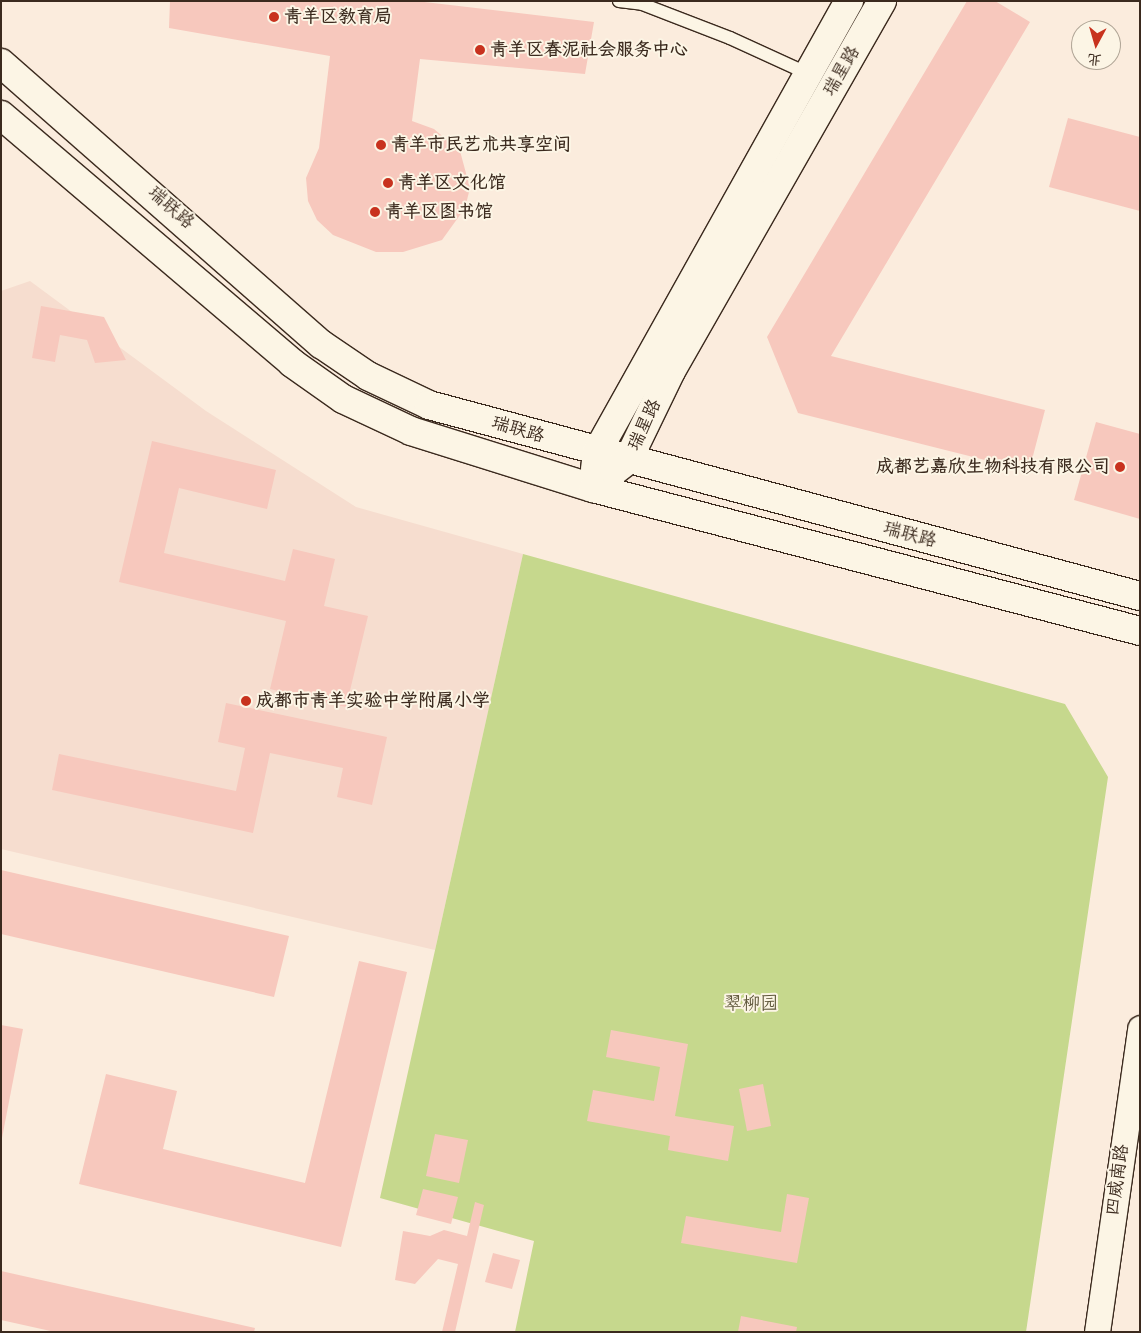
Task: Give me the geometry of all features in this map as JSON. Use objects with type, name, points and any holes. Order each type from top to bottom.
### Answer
[{"type":"main road","name":"瑞星路","points":[[593,488],[597,452],[849,1]]},
{"type":"main road","name":"瑞星路","points":[[593,488],[628,460],[670,371],[882,1]]},
{"type":"main road","name":"瑞联路","points":[[1,63],[321,344],[368,376],[429,405],[597,452],[1140,596]]},
{"type":"main road","name":"瑞联路","points":[[1,115],[292,363],[343,399],[410,431],[593,488],[1140,631]]},
{"type":"street","name":"四威南路","points":[[1096,1332],[1140,1028]]},
{"type":"lane","points":[[619,1],[642,4],[809,73],[830,91]]},
{"type":"shaded area","name":"成都市青羊实验中学附属小学","points":[[30,281],[206,411],[356,507],[523,554],[435,950],[1,849],[1,291]]},
{"type":"green space","name":"翠柳园","points":[[523,554],[1065,704],[1108,777],[1026,1332],[515,1332],[534,1241],[380,1198]]},
{"type":"building","points":[[170,1],[416,1],[594,22],[585,74],[420,59],[412,121],[434,129],[460,151],[470,188],[465,208],[442,240],[403,252],[376,252],[333,235],[317,220],[308,201],[306,178],[319,148],[330,56],[169,28]]},
{"type":"building","points":[[967,1],[995,1],[1030,22],[831,356],[1045,410],[1029,471],[798,413],[767,337]]},
{"type":"building","points":[[1068,118],[1140,137],[1140,211],[1049,187]]},
{"type":"building","points":[[41,306],[104,317],[126,360],[95,363],[87,340],[60,335],[55,362],[32,358]]},
{"type":"building","points":[[1096,422],[1140,434],[1140,519],[1074,500]]},
{"type":"building","points":[[152,441],[276,470],[267,509],[179,488],[164,553],[285,581],[293,549],[335,559],[324,606],[368,616],[346,707],[270,689],[286,621],[119,582]]},
{"type":"building","points":[[226,703],[387,737],[372,805],[337,797],[343,768],[270,753],[253,833],[52,790],[59,754],[236,791],[245,748],[218,742]]},
{"type":"building","points":[[1,870],[289,936],[274,997],[1,934]]},
{"type":"building","points":[[359,961],[407,972],[341,1247],[79,1184],[106,1074],[177,1091],[163,1149],[305,1183]]},
{"type":"building","points":[[1,1025],[23,1029],[2,1138],[1,1138]]},
{"type":"building","points":[[611,1030],[688,1044],[675,1116],[734,1126],[728,1161],[668,1150],[670,1136],[587,1121],[593,1090],[654,1101],[660,1067],[606,1057]]},
{"type":"building","points":[[763,1084],[771,1126],[747,1131],[739,1089]]},
{"type":"building","points":[[435,1134],[468,1140],[459,1183],[426,1176]]},
{"type":"building","points":[[423,1189],[458,1197],[451,1224],[416,1215]]},
{"type":"building","points":[[787,1194],[809,1198],[797,1263],[681,1243],[686,1216],[781,1232]]},
{"type":"building","points":[[475,1202],[484,1205],[455,1332],[442,1332],[458,1264],[438,1259],[415,1284],[395,1280],[403,1231],[430,1236],[444,1230],[467,1236]]},
{"type":"building","points":[[493,1253],[520,1260],[512,1289],[485,1282]]},
{"type":"building","points":[[1,1271],[255,1328],[254,1332],[55,1332],[1,1320]]},
{"type":"building","points":[[741,1316],[797,1327],[796,1332],[738,1332]]},
{"type":"place","name":"青羊区教育局","points":[[274,17]]},
{"type":"place","name":"青羊区春泥社会服务中心","points":[[480,50]]},
{"type":"place","name":"青羊市民艺术共享空间","points":[[381,145]]},
{"type":"place","name":"青羊区文化馆","points":[[388,183]]},
{"type":"place","name":"青羊区图书馆","points":[[375,212]]},
{"type":"place","name":"成都艺嘉欣生物科技有限公司","points":[[1120,467]]},
{"type":"place","name":"成都市青羊实验中学附属小学","points":[[246,701]]}]
